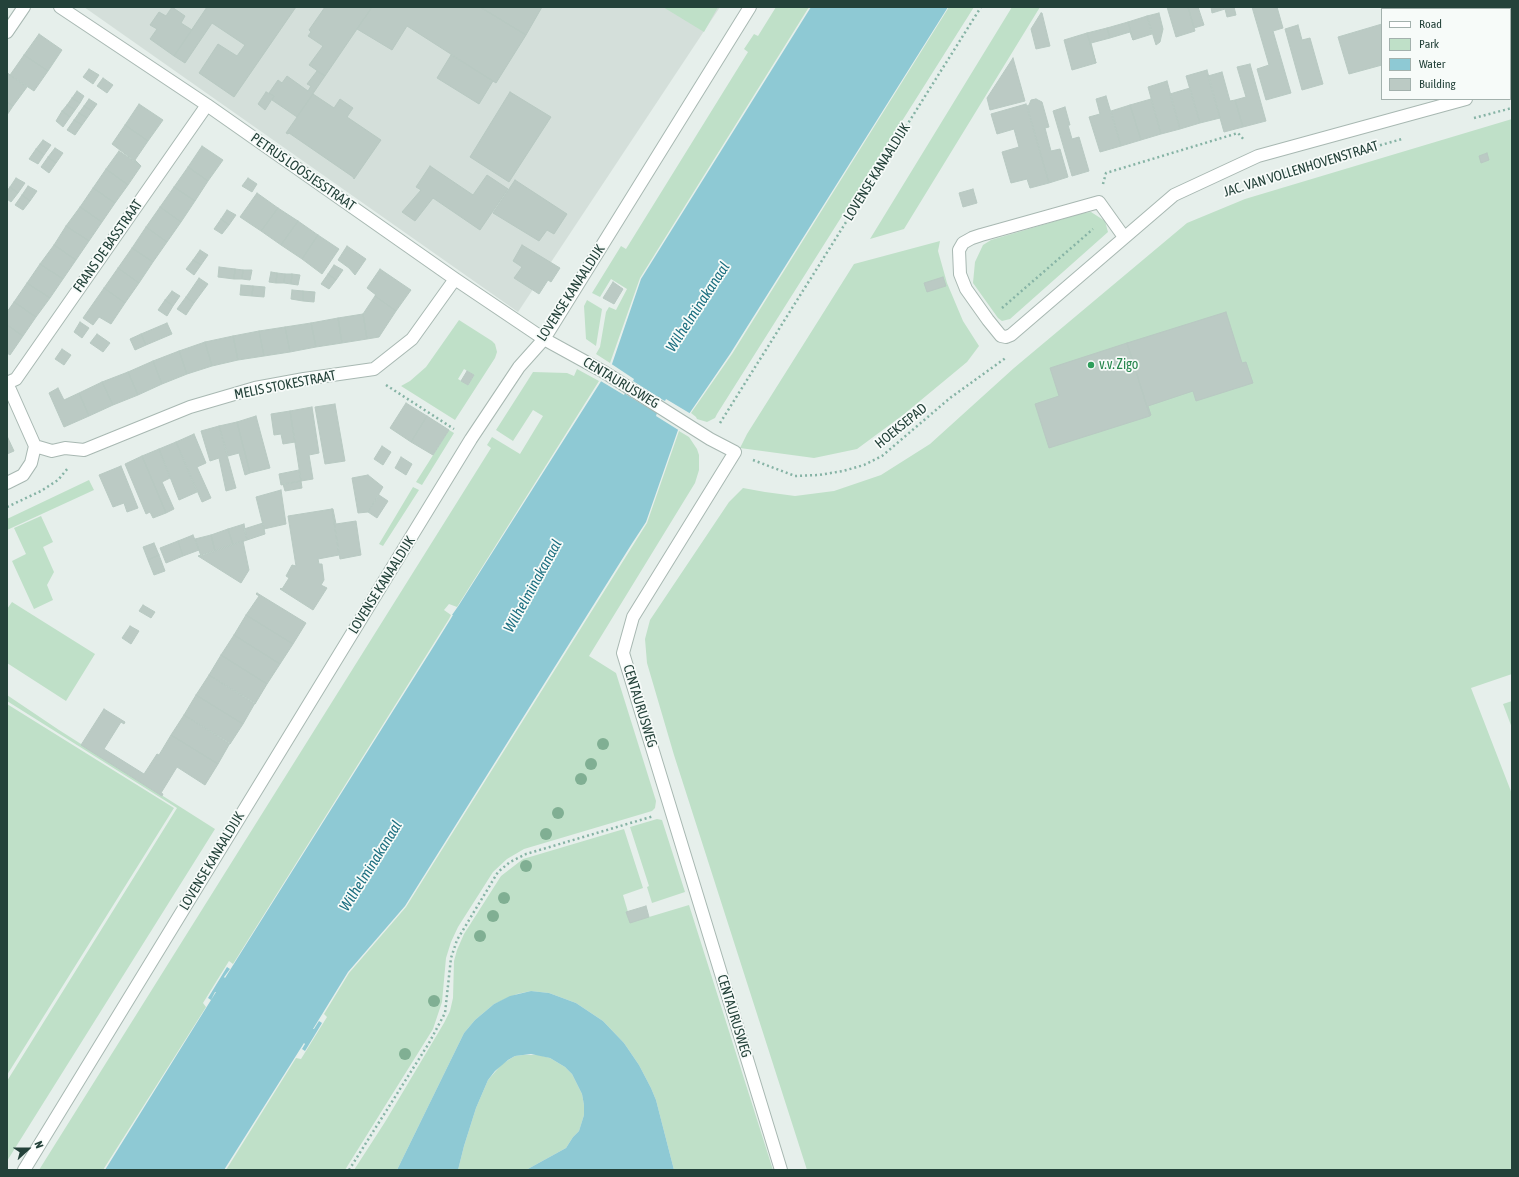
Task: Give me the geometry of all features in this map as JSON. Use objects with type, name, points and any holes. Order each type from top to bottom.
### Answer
[{"type":"street","points":[[7,32],[24,7]]},
{"type":"street","name":"PETRUS LOOSJESSTRAAT","points":[[60,7],[207,105],[455,279],[544,339]]},
{"type":"street","name":"LOVENSE KANAALDIJK","points":[[24,1170],[471,439],[518,367],[544,339],[750,7]]},
{"type":"street","name":"JAC. VAN VOLLENHOVENSTRAAT","points":[[1099,202],[981,235],[963,243],[959,250],[960,274],[966,288],[1001,336],[1006,337],[1011,335],[1174,195],[1258,156],[1462,100]]},
{"type":"street","name":"FRANS DE BASSTRAAT","points":[[7,383],[16,379],[207,105]]},
{"type":"street","points":[[1099,202],[1124,237]]},
{"type":"street","points":[[374,369],[412,339],[455,279]]},
{"type":"street","name":"CENTAURUSWEG","points":[[544,339],[604,372],[710,439],[735,452],[633,617],[623,653],[781,1170]]},
{"type":"street","name":"MELIS STOKESTRAAT","points":[[35,446],[52,451],[65,448],[84,450],[190,407],[255,388],[374,369]]},
{"type":"street","points":[[7,383],[35,446],[31,463],[23,476],[7,483]]},
{"type":"path","name":"LOVENSE KANAALDIJK","points":[[710,439],[981,7]]},
{"type":"path","points":[[1468,120],[1512,107]]},
{"type":"path","name":"JAC. VAN VOLLENHOVENSTRAAT","points":[[1099,202],[1106,173],[1238,133],[1258,156]]},
{"type":"path","name":"JAC. VAN VOLLENHOVENSTRAAT","points":[[1248,183],[1409,137]]},
{"type":"path","points":[[988,320],[1109,215]]},
{"type":"path","name":"HOEKSEPAD","points":[[735,452],[795,476],[819,475],[864,465],[882,456],[950,398],[1008,357]]},
{"type":"path","points":[[374,369],[382,383],[471,439]]},
{"type":"path","points":[[7,508],[41,491],[58,480],[84,450]]},
{"type":"path","points":[[349,1170],[436,1031],[444,1013],[451,958],[457,940],[498,872],[510,862],[526,854],[671,811]]},
{"type":"shaded area","points":[[84,7],[720,7],[518,312]]},
{"type":"green space","points":[[663,7],[718,7],[704,32]]},
{"type":"green space","points":[[776,7],[809,7],[640,278],[610,363],[596,354],[600,347],[606,312],[609,307],[616,310],[627,289],[611,279],[600,297],[592,293],[621,246],[626,249],[748,52],[744,49],[754,34],[758,36]]},
{"type":"green space","points":[[949,7],[974,7],[715,418],[707,422],[697,419],[691,413],[732,354]]},
{"type":"green space","points":[[1012,7],[1040,7],[904,229],[870,239]]},
{"type":"green space","points":[[1512,119],[1512,674],[1471,688],[1512,794],[1512,1170],[807,1170],[674,755],[647,663],[645,639],[650,620],[729,502],[743,488],[795,496],[834,491],[881,475],[930,444],[1014,368],[1187,223],[1245,199]]},
{"type":"green space","points":[[1091,212],[1105,221],[1108,232],[1010,319],[1002,321],[998,318],[973,283],[975,262],[983,245],[991,240]]},
{"type":"green space","points":[[940,241],[938,251],[947,283],[963,321],[979,346],[967,362],[903,415],[857,449],[814,458],[740,448],[747,434],[854,264]]},
{"type":"green space","points":[[587,300],[602,309],[596,346],[586,339],[584,306]]},
{"type":"green space","points":[[459,320],[495,344],[497,352],[495,358],[455,420],[401,386],[410,381],[426,367]],"holes":[[[464,369],[474,375],[468,385],[458,379]]]},
{"type":"green space","points":[[577,369],[599,381],[457,607],[449,604],[444,610],[451,615],[449,619],[233,964],[229,961],[203,1003],[206,1007],[103,1170],[39,1170],[491,448],[487,445],[492,437],[520,454],[543,416],[533,410],[513,441],[496,430],[533,372],[567,373],[574,376]]},
{"type":"green space","points":[[449,430],[454,433],[422,485],[416,482]]},
{"type":"green space","points":[[679,431],[689,437],[699,455],[699,470],[695,483],[589,656],[616,673],[656,801],[655,808],[652,811],[524,849],[507,859],[493,872],[458,927],[451,942],[446,958],[442,1002],[433,1029],[345,1170],[226,1170],[296,1058],[301,1059],[327,1017],[324,1014],[349,973],[406,907],[647,523]]},
{"type":"green space","points":[[89,480],[94,490],[7,530],[7,519]]},
{"type":"green space","points":[[413,487],[419,490],[383,546],[379,544]]},
{"type":"green space","points":[[41,516],[53,542],[43,547],[54,572],[47,585],[53,600],[34,609],[12,561],[26,554],[14,528]]},
{"type":"green space","points":[[12,602],[95,654],[66,701],[7,663],[7,609]]},
{"type":"green space","points":[[7,695],[59,730],[215,829],[7,1161],[7,1081],[177,808],[7,701]]},
{"type":"green space","points":[[1512,701],[1512,728],[1503,704]]},
{"type":"green space","points":[[7,704],[174,808],[7,1075]]},
{"type":"green space","points":[[657,819],[662,820],[685,892],[652,903],[647,887],[649,886],[630,827]]},
{"type":"green space","points":[[624,829],[643,888],[623,895],[628,912],[649,917],[689,905],[773,1170],[674,1170],[656,1100],[639,1065],[624,1043],[603,1021],[576,1003],[549,993],[531,991],[517,994],[494,1004],[475,1020],[464,1033],[397,1170],[354,1170],[385,1122],[450,1011],[453,998],[454,961],[457,950],[464,934],[501,876],[523,859]]},
{"type":"green space","points":[[539,1055],[550,1058],[565,1067],[572,1074],[582,1094],[584,1105],[584,1115],[579,1131],[566,1148],[526,1170],[458,1170],[476,1108],[488,1080],[502,1064],[515,1056]]},
{"type":"water","name":"Wilhelminakanaal","points":[[811,7],[948,7],[730,354],[678,430],[646,522],[405,906],[348,972],[313,1029],[319,1021],[322,1023],[305,1051],[302,1049],[305,1044],[304,1043],[224,1170],[105,1170],[216,992],[211,1000],[208,998],[227,967],[230,969],[224,977],[225,978],[452,615],[612,364],[641,279]]},
{"type":"water","points":[[531,991],[549,993],[576,1003],[603,1021],[624,1043],[639,1065],[656,1100],[674,1170],[526,1170],[566,1148],[579,1131],[584,1115],[582,1094],[572,1074],[565,1067],[550,1058],[531,1054],[515,1056],[508,1060],[495,1071],[488,1080],[476,1108],[458,1170],[397,1170],[464,1033],[475,1020],[494,1004],[510,996]]},
{"type":"pier","points":[[610,363],[634,379],[633,381],[663,400],[665,401],[666,399],[691,414],[680,431],[656,416],[657,413],[625,393],[624,395],[599,380]]},
{"type":"building","points":[[172,7],[185,16],[181,23],[192,30],[174,56],[150,39],[157,29],[150,25],[159,12],[166,16]]},
{"type":"building","points":[[207,7],[296,7],[234,97],[199,73],[218,44],[237,56],[245,45],[212,23],[185,63],[174,56]]},
{"type":"building","points":[[325,7],[372,7],[325,76],[309,65],[323,46],[308,36],[311,32],[309,30]]},
{"type":"building","points":[[372,7],[480,7],[526,35],[496,83],[407,26],[392,50],[357,29]]},
{"type":"building","points":[[480,7],[542,7],[526,35]]},
{"type":"building","points":[[1167,7],[1188,7],[1195,31],[1176,37]]},
{"type":"building","points":[[1188,7],[1198,7],[1204,25],[1194,28]]},
{"type":"building","points":[[1211,7],[1234,7],[1236,15],[1227,17],[1225,9],[1212,13]]},
{"type":"building","points":[[1252,7],[1277,7],[1283,28],[1273,31],[1291,93],[1266,100],[1257,69],[1269,65]]},
{"type":"building","points":[[1424,7],[1450,8],[1424,8]]},
{"type":"building","points":[[1450,7],[1478,8],[1450,8]]},
{"type":"building","points":[[1512,7],[1512,28],[1511,8],[1506,8]]},
{"type":"building","points":[[1041,13],[1050,46],[1036,49],[1031,29]]},
{"type":"building","points":[[1159,13],[1163,29],[1160,42],[1156,45],[1147,16]]},
{"type":"building","points":[[1147,16],[1152,34],[1133,40],[1128,22]]},
{"type":"building","points":[[1128,22],[1133,40],[1130,32],[1110,38],[1107,28]]},
{"type":"building","points":[[1381,24],[1381,65],[1349,74],[1338,37]]},
{"type":"building","points":[[1298,25],[1302,40],[1310,38],[1323,84],[1302,90],[1285,29]]},
{"type":"building","points":[[1107,28],[1110,38],[1091,43],[1096,63],[1087,33]]},
{"type":"building","points":[[1087,33],[1096,63],[1072,70],[1064,40]]},
{"type":"building","points":[[39,34],[62,50],[48,71],[24,55]]},
{"type":"building","points":[[24,55],[48,71],[34,91],[10,75]]},
{"type":"building","points":[[451,55],[493,81],[479,104],[437,78]]},
{"type":"building","points":[[1013,58],[1025,101],[990,110],[987,98]]},
{"type":"building","points":[[1250,64],[1266,121],[1243,127],[1235,100],[1246,97],[1237,67]]},
{"type":"building","points":[[89,69],[99,75],[93,84],[83,77]]},
{"type":"building","points":[[1207,70],[1220,118],[1200,123],[1186,76]]},
{"type":"building","points":[[317,71],[325,76],[297,117],[272,100],[274,96],[269,93],[278,80],[282,83],[287,76],[308,91],[311,86],[307,84]]},
{"type":"building","points":[[1222,72],[1230,101],[1235,100],[1243,127],[1224,132],[1208,76]]},
{"type":"building","points":[[7,73],[27,87],[13,106],[7,102]]},
{"type":"building","points":[[103,78],[113,85],[107,93],[97,86]]},
{"type":"building","points":[[1167,81],[1180,129],[1161,134],[1148,87]]},
{"type":"building","points":[[1190,88],[1200,123],[1180,129],[1170,94]]},
{"type":"building","points":[[77,91],[84,96],[80,103],[72,98]]},
{"type":"building","points":[[266,92],[274,96],[265,110],[258,104]]},
{"type":"building","points":[[510,92],[551,117],[509,182],[470,157]]},
{"type":"building","points":[[313,94],[334,108],[340,99],[353,108],[347,117],[381,140],[354,179],[289,133],[286,133]]},
{"type":"building","points":[[1106,96],[1121,146],[1100,152],[1089,117],[1100,114],[1096,99]]},
{"type":"building","points":[[72,98],[80,103],[75,110],[67,105]]},
{"type":"building","points":[[89,99],[97,104],[92,111],[84,106]]},
{"type":"building","points":[[1036,99],[1042,102],[1049,127],[1045,128],[1051,151],[1060,149],[1068,177],[1049,183],[1027,106],[1031,100]]},
{"type":"building","points":[[1151,99],[1161,134],[1141,140],[1130,105]]},
{"type":"building","points":[[7,102],[13,106],[7,115]]},
{"type":"building","points":[[139,104],[163,120],[148,141],[125,125]]},
{"type":"building","points":[[1026,104],[1049,183],[1030,188],[1027,179],[1011,183],[1002,152],[1019,147],[1014,129],[997,134],[991,114]]},
{"type":"building","points":[[67,105],[75,110],[70,117],[62,111]]},
{"type":"building","points":[[1130,105],[1141,140],[1121,146],[1111,111]]},
{"type":"building","points":[[84,106],[92,111],[87,118],[79,113]]},
{"type":"building","points":[[1065,107],[1072,139],[1079,137],[1089,171],[1072,176],[1053,111]]},
{"type":"building","points":[[62,111],[70,117],[63,127],[56,121]]},
{"type":"building","points":[[79,113],[87,118],[82,125],[74,120]]},
{"type":"building","points":[[74,120],[82,125],[75,135],[67,130]]},
{"type":"building","points":[[125,125],[148,141],[135,160],[141,166],[112,144]]},
{"type":"building","points":[[43,140],[51,145],[44,155],[36,149]]},
{"type":"building","points":[[202,146],[223,160],[208,181],[188,167]]},
{"type":"building","points":[[55,148],[63,153],[56,163],[48,157]]},
{"type":"building","points":[[36,149],[44,155],[38,164],[29,159]]},
{"type":"building","points":[[119,151],[141,166],[128,185],[106,169]]},
{"type":"building","points":[[1487,153],[1489,160],[1481,163],[1479,156]]},
{"type":"building","points":[[48,157],[56,163],[49,173],[41,167]]},
{"type":"building","points":[[430,166],[473,195],[487,175],[508,189],[480,230],[433,198],[415,221],[402,212],[421,190],[416,187]]},
{"type":"building","points":[[188,167],[208,181],[195,201],[174,187]]},
{"type":"building","points":[[106,169],[128,185],[115,203],[93,188]]},
{"type":"building","points":[[16,178],[25,183],[18,193],[10,187]]},
{"type":"building","points":[[248,178],[257,184],[252,192],[242,186]]},
{"type":"building","points":[[515,180],[567,214],[554,234],[547,230],[539,241],[493,213]]},
{"type":"building","points":[[28,186],[37,191],[30,201],[22,195]]},
{"type":"building","points":[[10,187],[18,193],[11,202],[7,199],[7,191]]},
{"type":"building","points":[[174,187],[195,201],[181,222],[160,207]]},
{"type":"building","points":[[93,188],[115,203],[102,222],[80,207]]},
{"type":"building","points":[[973,189],[977,203],[963,207],[959,193]]},
{"type":"building","points":[[257,193],[278,208],[261,231],[240,217]]},
{"type":"building","points":[[22,195],[30,201],[23,210],[15,205]]},
{"type":"building","points":[[80,207],[102,222],[89,241],[66,226]]},
{"type":"building","points":[[160,207],[181,222],[167,242],[146,227]]},
{"type":"building","points":[[278,208],[298,221],[281,245],[261,231]]},
{"type":"building","points":[[227,210],[236,215],[229,225],[221,219]]},
{"type":"building","points":[[221,219],[229,225],[222,234],[214,229]]},
{"type":"building","points":[[298,221],[318,235],[302,259],[281,245]]},
{"type":"building","points":[[66,226],[89,241],[76,260],[54,245]]},
{"type":"building","points":[[146,227],[167,242],[153,262],[132,248]]},
{"type":"building","points":[[318,235],[339,249],[322,274],[302,259]]},
{"type":"building","points":[[54,245],[76,260],[63,279],[40,264]]},
{"type":"building","points":[[522,245],[560,268],[551,282],[548,280],[539,294],[514,278],[522,267],[513,261]]},
{"type":"building","points":[[347,246],[366,259],[355,275],[349,268],[338,260]]},
{"type":"building","points":[[132,248],[153,262],[139,283],[118,268]]},
{"type":"building","points":[[200,250],[208,255],[201,265],[193,260]]},
{"type":"building","points":[[193,260],[201,265],[194,275],[186,269]]},
{"type":"building","points":[[40,264],[63,279],[50,298],[27,283]]},
{"type":"building","points":[[334,265],[343,270],[336,280],[328,274]]},
{"type":"building","points":[[219,267],[235,269],[234,279],[218,277]]},
{"type":"building","points":[[118,268],[139,283],[125,303],[104,288]]},
{"type":"building","points":[[235,269],[243,270],[242,279],[234,279]]},
{"type":"building","points":[[380,269],[411,290],[396,311],[375,296],[376,295],[367,288]]},
{"type":"building","points":[[243,270],[252,270],[250,280],[242,279]]},
{"type":"building","points":[[271,272],[277,273],[276,283],[269,282]]},
{"type":"building","points":[[277,273],[285,274],[284,283],[276,283]]},
{"type":"building","points":[[285,274],[292,274],[291,284],[284,283]]},
{"type":"building","points":[[292,274],[300,275],[298,285],[291,284]]},
{"type":"building","points":[[328,274],[336,280],[329,289],[321,284]]},
{"type":"building","points":[[943,277],[946,286],[927,292],[924,283]]},
{"type":"building","points":[[199,278],[208,284],[194,303],[186,297]]},
{"type":"building","points":[[613,282],[623,289],[614,304],[603,298]]},
{"type":"building","points":[[27,283],[50,298],[36,317],[14,302]]},
{"type":"building","points":[[241,285],[253,286],[252,296],[240,295]]},
{"type":"building","points":[[253,286],[265,287],[264,297],[252,296]]},
{"type":"building","points":[[104,288],[125,303],[111,324],[99,317],[93,325],[83,318]]},
{"type":"building","points":[[292,290],[303,291],[303,301],[291,299]]},
{"type":"building","points":[[172,291],[180,296],[173,306],[165,300]]},
{"type":"building","points":[[303,291],[315,292],[314,302],[303,301]]},
{"type":"building","points":[[375,296],[396,311],[379,337],[367,339],[363,314]]},
{"type":"building","points":[[186,297],[194,303],[186,315],[177,309]]},
{"type":"building","points":[[165,300],[173,306],[167,316],[158,310]]},
{"type":"building","points":[[14,302],[36,317],[23,336],[7,325],[7,312]]},
{"type":"building","points":[[1226,312],[1242,363],[1246,362],[1253,383],[1196,401],[1193,391],[1148,406],[1150,416],[1127,343]]},
{"type":"building","points":[[363,314],[367,339],[342,343],[338,318]]},
{"type":"building","points":[[338,318],[342,343],[316,347],[311,323]]},
{"type":"building","points":[[80,322],[89,328],[82,338],[74,332]]},
{"type":"building","points":[[167,323],[172,334],[146,345],[141,334]]},
{"type":"building","points":[[311,323],[316,347],[290,352],[285,327]]},
{"type":"building","points":[[7,325],[23,336],[10,355],[7,353]]},
{"type":"building","points":[[285,327],[290,352],[264,356],[259,331]]},
{"type":"building","points":[[259,331],[264,356],[238,360],[233,336]]},
{"type":"building","points":[[97,334],[110,343],[103,352],[90,343]]},
{"type":"building","points":[[141,334],[146,345],[135,350],[130,339]]},
{"type":"building","points":[[233,336],[238,360],[212,366],[205,342]]},
{"type":"building","points":[[205,342],[212,366],[187,374],[179,351]]},
{"type":"building","points":[[1127,343],[1150,416],[1049,448],[1035,404],[1059,396],[1050,368]]},
{"type":"building","points":[[62,349],[71,355],[64,365],[55,359]]},
{"type":"building","points":[[179,351],[187,374],[162,384],[153,361]]},
{"type":"building","points":[[153,361],[162,384],[138,395],[128,372]]},
{"type":"building","points":[[467,371],[474,375],[468,385],[461,381]]},
{"type":"building","points":[[128,372],[138,395],[113,405],[102,382]]},
{"type":"building","points":[[102,382],[113,405],[89,416],[79,393]]},
{"type":"building","points":[[58,388],[64,400],[79,393],[89,416],[64,427],[49,393]]},
{"type":"building","points":[[406,403],[427,416],[411,442],[390,428]]},
{"type":"building","points":[[335,404],[345,461],[325,464],[315,407]]},
{"type":"building","points":[[312,407],[319,453],[309,455],[313,479],[301,481],[290,411]]},
{"type":"building","points":[[290,411],[295,442],[283,444],[281,434],[274,435],[271,414]]},
{"type":"building","points":[[256,416],[270,468],[250,473],[237,422]]},
{"type":"building","points":[[427,416],[449,430],[433,455],[411,442]]},
{"type":"building","points":[[237,422],[250,473],[245,475],[239,453],[228,456],[219,426]]},
{"type":"building","points":[[219,426],[236,488],[226,491],[219,458],[210,461],[201,431]]},
{"type":"building","points":[[194,434],[206,463],[197,467],[211,498],[202,502],[176,442]]},
{"type":"building","points":[[7,436],[14,451],[7,454]]},
{"type":"building","points":[[176,442],[197,492],[179,500],[159,449]]},
{"type":"building","points":[[382,446],[391,452],[383,465],[374,459]]},
{"type":"building","points":[[159,449],[170,478],[162,482],[174,509],[166,513],[142,456]]},
{"type":"building","points":[[142,456],[166,513],[153,518],[150,512],[146,514],[125,464]]},
{"type":"building","points":[[401,457],[412,464],[406,475],[395,468]]},
{"type":"building","points":[[121,466],[138,508],[127,512],[124,503],[113,507],[99,475]]},
{"type":"building","points":[[299,470],[301,481],[281,485],[279,474]]},
{"type":"building","points":[[368,475],[383,487],[368,512],[358,513],[352,478]]},
{"type":"building","points":[[301,481],[302,488],[285,491],[283,484]]},
{"type":"building","points":[[281,490],[286,524],[264,529],[256,497]]},
{"type":"building","points":[[379,495],[388,501],[377,518],[368,512]]},
{"type":"building","points":[[332,509],[339,555],[318,559],[319,564],[322,564],[324,580],[321,585],[327,588],[313,610],[280,589],[282,589],[289,578],[286,576],[292,565],[296,566],[288,516]]},
{"type":"building","points":[[332,509],[336,524],[356,521],[361,555],[340,559]]},
{"type":"building","points":[[263,523],[265,534],[247,540],[244,529]]},
{"type":"building","points":[[244,524],[247,540],[233,545],[228,529]]},
{"type":"building","points":[[228,529],[233,545],[215,551],[211,535]]},
{"type":"building","points":[[193,535],[199,550],[183,556],[178,541]]},
{"type":"building","points":[[211,535],[215,551],[201,556],[195,539]]},
{"type":"building","points":[[178,541],[183,556],[166,563],[160,548]]},
{"type":"building","points":[[243,541],[249,570],[241,583],[198,556]]},
{"type":"building","points":[[154,543],[159,555],[148,560],[143,547]]},
{"type":"building","points":[[159,555],[165,571],[154,575],[148,560]]},
{"type":"building","points":[[257,593],[306,623],[293,644],[246,615],[259,596],[256,594]]},
{"type":"building","points":[[143,605],[155,612],[151,618],[139,611]]},
{"type":"building","points":[[246,615],[293,644],[280,664],[234,635]]},
{"type":"building","points":[[130,626],[139,631],[131,644],[122,638]]},
{"type":"building","points":[[234,635],[280,664],[267,684],[221,655]]},
{"type":"building","points":[[221,655],[267,684],[255,704],[209,675]]},
{"type":"building","points":[[209,675],[255,703],[243,724],[196,695]]},
{"type":"building","points":[[196,695],[243,724],[230,744],[184,715]]},
{"type":"building","points":[[104,709],[125,722],[124,724],[121,722],[104,749],[144,774],[157,754],[159,755],[171,735],[218,764],[205,785],[177,767],[161,793],[163,794],[162,796],[81,745]]},
{"type":"building","points":[[184,715],[230,743],[218,764],[171,735]]},
{"type":"building","points":[[646,906],[649,917],[630,923],[626,912]]},
{"type":"place","name":"v.v. Zigo","points":[[1091,365]]}]
